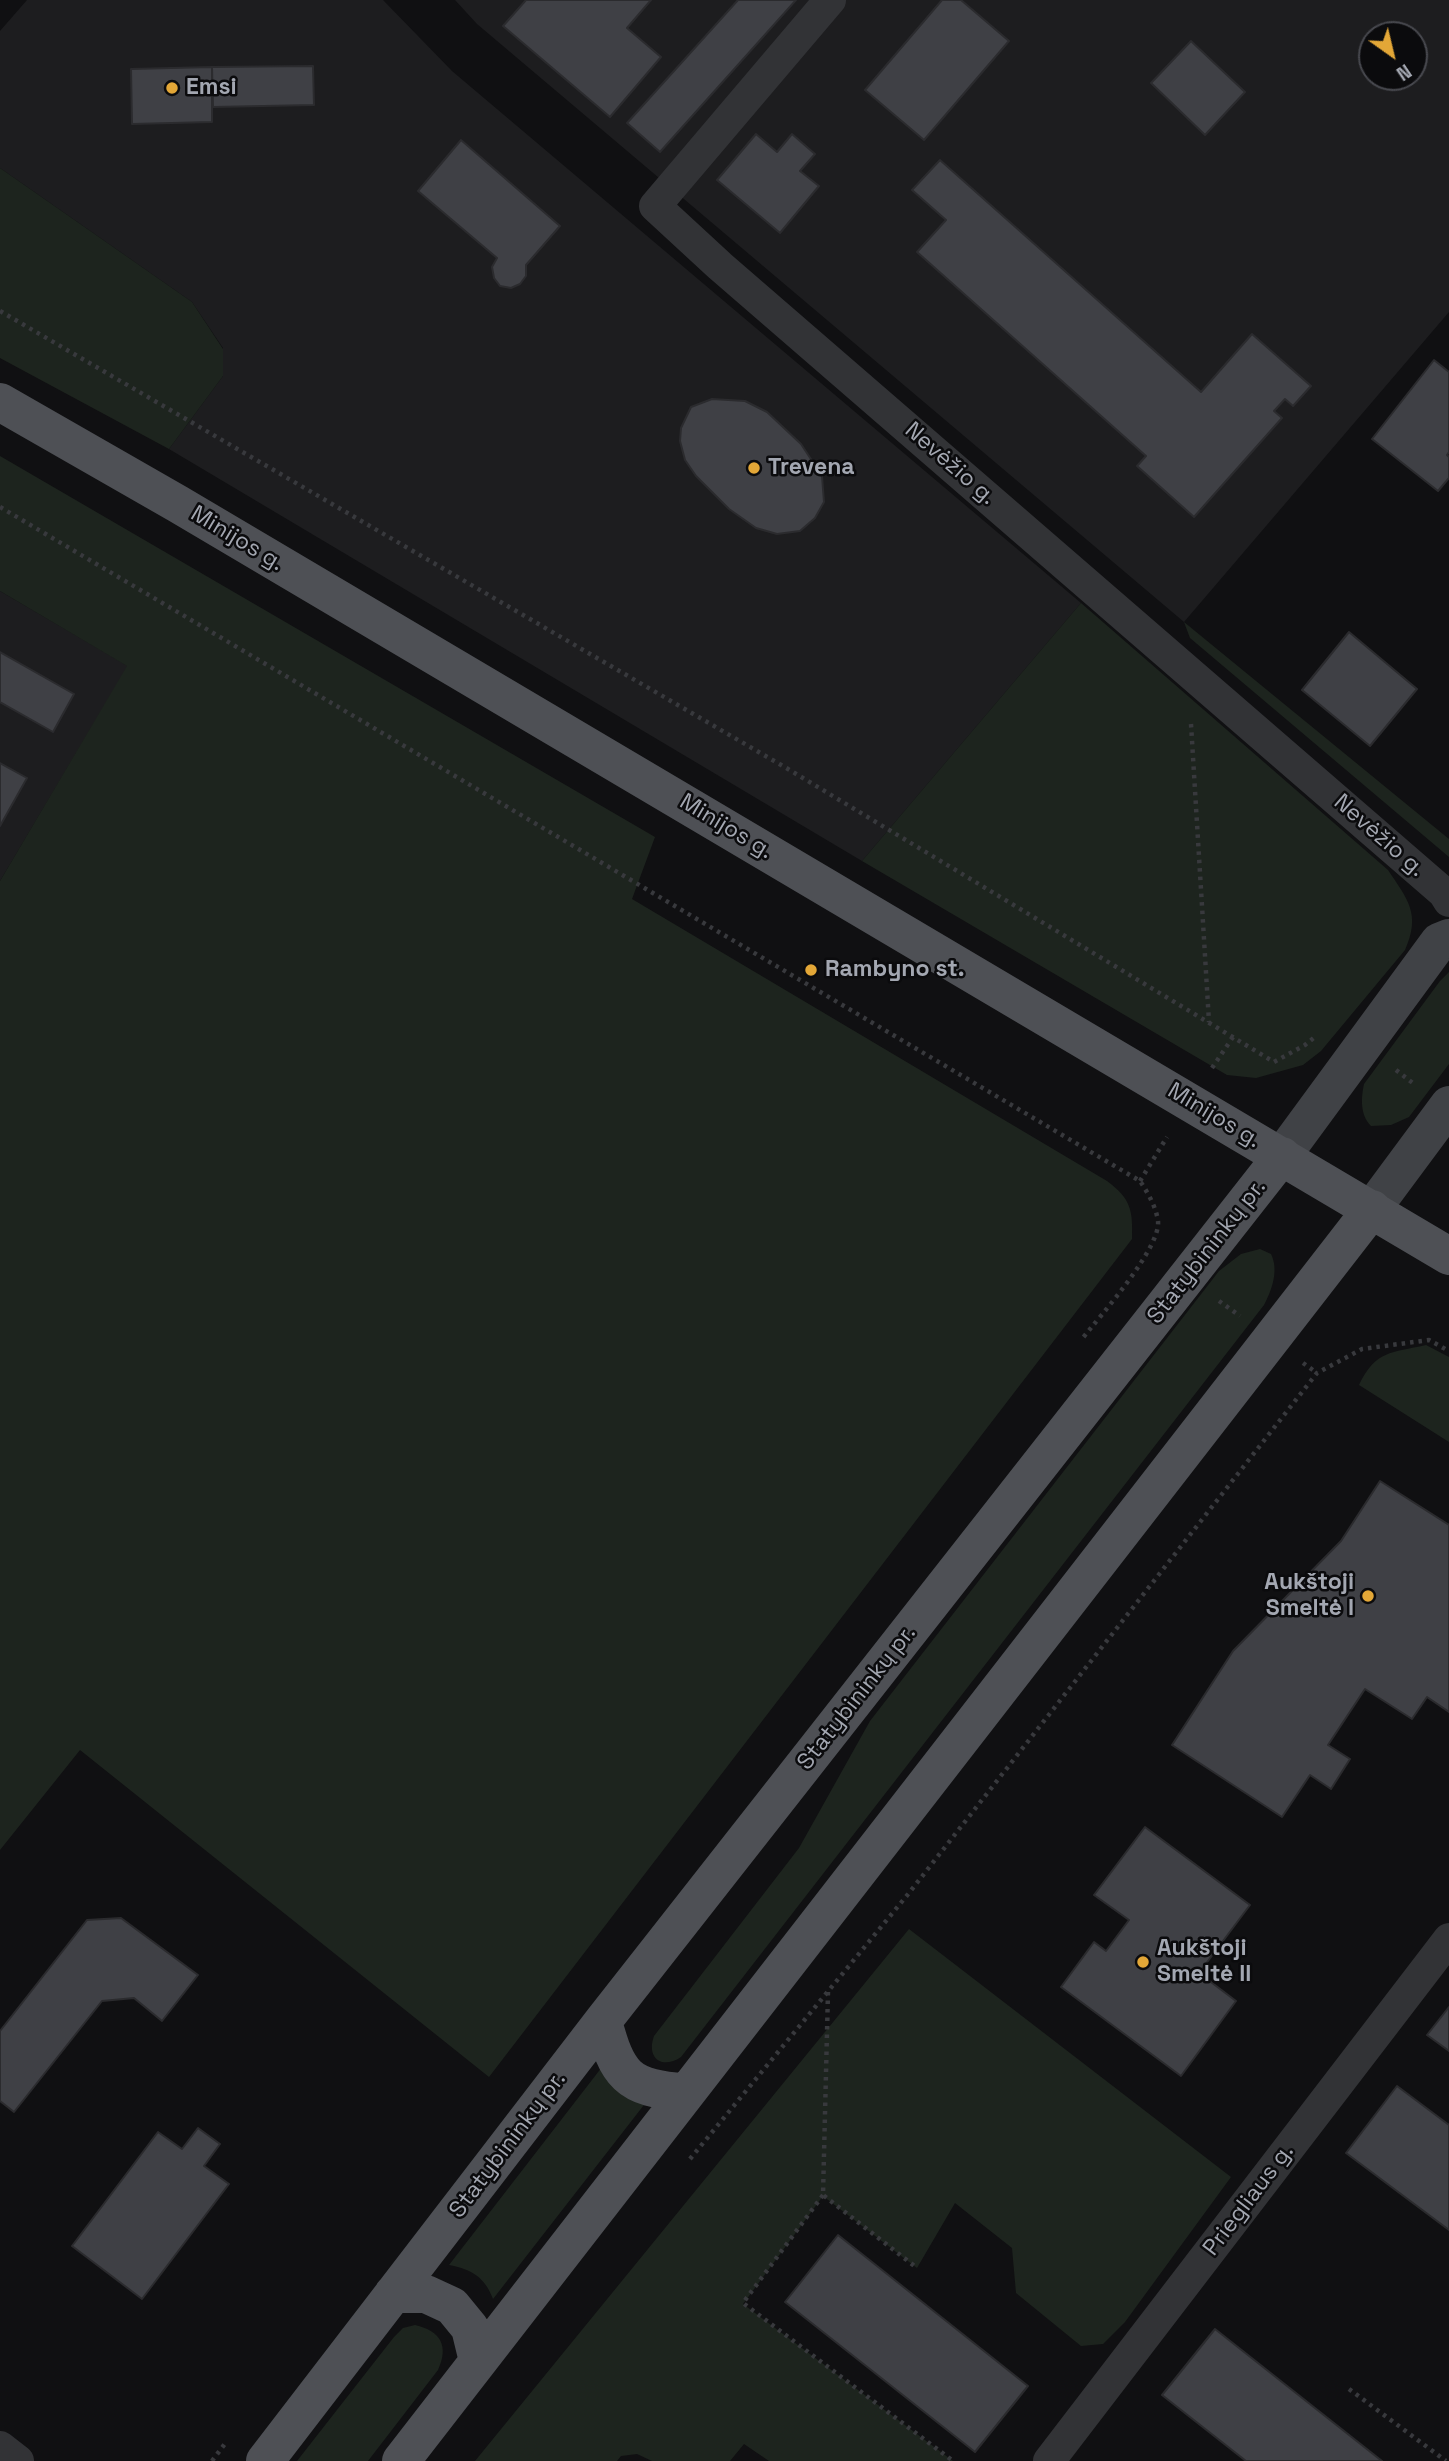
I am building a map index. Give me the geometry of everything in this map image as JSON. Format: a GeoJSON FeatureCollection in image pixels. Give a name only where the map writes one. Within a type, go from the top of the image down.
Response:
{"type":"FeatureCollection","features":[{"type":"Feature","properties":{"kind":"main road","name":"Minijos g."},"geometry":{"type":"LineString","coordinates":[[0,402],[178,504],[1449,1256]]}},
{"type":"Feature","properties":{"kind":"main road","name":"Statybininkų pr."},"geometry":{"type":"LineString","coordinates":[[265,2461],[603,2021],[1188,1278],[1282,1156],[1439,942],[1449,938]]}},
{"type":"Feature","properties":{"kind":"main road"},"geometry":{"type":"LineString","coordinates":[[401,2461],[684,2092],[1372,1209],[1449,1105]]}},
{"type":"Feature","properties":{"kind":"main road"},"geometry":{"type":"LineString","coordinates":[[603,2021],[612,2056],[630,2078],[656,2090],[684,2092]]}},
{"type":"Feature","properties":{"kind":"main road"},"geometry":{"type":"LineString","coordinates":[[393,2294],[426,2294],[452,2306],[470,2328],[478,2361]]}},
{"type":"Feature","properties":{"kind":"street","name":"Nevėžio g."},"geometry":{"type":"LineString","coordinates":[[830,0],[655,206],[720,266],[1188,668],[1434,884],[1449,901]]}},
{"type":"Feature","properties":{"kind":"street","name":"Priegliaus g."},"geometry":{"type":"LineString","coordinates":[[1049,2461],[1449,1939]]}},
{"type":"Feature","properties":{"kind":"street"},"geometry":{"type":"LineString","coordinates":[[0,2447],[18,2461]]}},
{"type":"Feature","properties":{"kind":"path"},"geometry":{"type":"LineString","coordinates":[[0,311],[788,769],[1274,1062]]}},
{"type":"Feature","properties":{"kind":"path"},"geometry":{"type":"LineString","coordinates":[[0,507],[1140,1181]]}},
{"type":"Feature","properties":{"kind":"path"},"geometry":{"type":"LineString","coordinates":[[1188,668],[1209,1023]]}},
{"type":"Feature","properties":{"kind":"path"},"geometry":{"type":"LineString","coordinates":[[1188,1278],[1317,1373]]}},
{"type":"Feature","properties":{"kind":"path"},"geometry":{"type":"LineString","coordinates":[[689,2161],[909,1893],[1317,1373],[1362,1349],[1429,1340],[1449,1351]]}},
{"type":"Feature","properties":{"kind":"path"},"geometry":{"type":"LineString","coordinates":[[828,1992],[823,2195],[743,2304],[953,2461]]}},
{"type":"Feature","properties":{"kind":"path"},"geometry":{"type":"LineString","coordinates":[[823,2195],[917,2268]]}},
{"type":"Feature","properties":{"kind":"path"},"geometry":{"type":"LineString","coordinates":[[1349,2389],[1446,2461]]}},
{"type":"Feature","properties":{"kind":"shaded area"},"geometry":{"type":"Polygon","coordinates":[[[27,0],[383,0],[452,71],[1081,603],[862,861],[169,449],[223,376],[223,348],[192,302],[0,168],[0,31],[27,0]]]}},
{"type":"Feature","properties":{"kind":"shaded area"},"geometry":{"type":"Polygon","coordinates":[[[455,0],[1449,0],[1449,312],[1184,622],[477,24],[455,0]]]}},
{"type":"Feature","properties":{"kind":"shaded area"},"geometry":{"type":"Polygon","coordinates":[[[0,168],[192,302],[223,349],[223,376],[169,449],[0,358],[0,168]]]}},
{"type":"Feature","properties":{"kind":"shaded area"},"geometry":{"type":"Polygon","coordinates":[[[0,456],[655,837],[632,899],[1107,1181],[1129,1206],[1132,1239],[489,2077],[80,1750],[0,1850],[0,881],[127,666],[0,591],[0,456]]]}},
{"type":"Feature","properties":{"kind":"shaded area"},"geometry":{"type":"Polygon","coordinates":[[[0,591],[128,666],[0,881],[0,591]]]}},
{"type":"Feature","properties":{"kind":"shaded area"},"geometry":{"type":"Polygon","coordinates":[[[1081,603],[1388,870],[1406,899],[1412,927],[1405,950],[1321,1051],[1303,1065],[1256,1078],[1227,1075],[862,861],[1081,603]]]}},
{"type":"Feature","properties":{"kind":"shaded area"},"geometry":{"type":"Polygon","coordinates":[[[1184,622],[1449,839],[1449,857],[1190,638],[1184,622]]]}},
{"type":"Feature","properties":{"kind":"shaded area"},"geometry":{"type":"Polygon","coordinates":[[[1449,972],[1449,1064],[1409,1117],[1391,1125],[1371,1126],[1362,1106],[1364,1084],[1449,972]]]}},
{"type":"Feature","properties":{"kind":"shaded area"},"geometry":{"type":"Polygon","coordinates":[[[1260,1249],[1271,1254],[1274,1267],[1272,1286],[1264,1305],[681,2057],[668,2062],[657,2060],[652,2050],[654,2036],[799,1848],[870,1721],[1219,1271],[1241,1254],[1260,1249]]]}},
{"type":"Feature","properties":{"kind":"shaded area"},"geometry":{"type":"Polygon","coordinates":[[[1426,1345],[1449,1357],[1449,1442],[1359,1385],[1378,1359],[1394,1352],[1426,1345]]]}},
{"type":"Feature","properties":{"kind":"shaded area"},"geometry":{"type":"Polygon","coordinates":[[[909,1929],[1231,2177],[1125,2322],[1103,2344],[1081,2346],[1016,2293],[1012,2248],[955,2203],[917,2268],[823,2196],[743,2304],[953,2461],[769,2461],[744,2444],[730,2461],[652,2461],[637,2454],[621,2456],[617,2461],[475,2461],[909,1929]]]}},
{"type":"Feature","properties":{"kind":"shaded area"},"geometry":{"type":"Polygon","coordinates":[[[602,2067],[647,2101],[493,2299],[486,2285],[476,2275],[449,2265],[602,2067]]]}},
{"type":"Feature","properties":{"kind":"shaded area"},"geometry":{"type":"Polygon","coordinates":[[[415,2325],[431,2331],[440,2341],[443,2354],[438,2370],[368,2461],[297,2461],[394,2337],[403,2328],[415,2325]]]}},
{"type":"Feature","properties":{"kind":"building"},"geometry":{"type":"Polygon","coordinates":[[[526,0],[651,0],[627,28],[661,57],[610,117],[503,26],[526,0]]]}},
{"type":"Feature","properties":{"kind":"building"},"geometry":{"type":"Polygon","coordinates":[[[738,0],[796,0],[660,152],[627,123],[738,0]]]}},
{"type":"Feature","properties":{"kind":"building"},"geometry":{"type":"Polygon","coordinates":[[[942,0],[961,0],[1009,41],[924,140],[865,90],[942,0]]]}},
{"type":"Feature","properties":{"kind":"building"},"geometry":{"type":"Polygon","coordinates":[[[1191,41],[1245,92],[1205,135],[1151,83],[1191,41]]]}},
{"type":"Feature","properties":{"kind":"building"},"geometry":{"type":"Polygon","coordinates":[[[313,66],[314,105],[213,107],[212,67],[313,66]]]}},
{"type":"Feature","properties":{"kind":"building","name":"Emsi"},"geometry":{"type":"Polygon","coordinates":[[[212,67],[212,122],[132,124],[131,69],[212,67]]]}},
{"type":"Feature","properties":{"kind":"building"},"geometry":{"type":"Polygon","coordinates":[[[756,134],[777,152],[792,134],[815,154],[800,171],[819,186],[780,233],[717,180],[756,134]]]}},
{"type":"Feature","properties":{"kind":"building"},"geometry":{"type":"Polygon","coordinates":[[[461,140],[560,226],[526,265],[526,276],[520,284],[511,288],[500,286],[494,278],[492,267],[497,258],[418,191],[461,140]]]}},
{"type":"Feature","properties":{"kind":"building"},"geometry":{"type":"Polygon","coordinates":[[[940,160],[1201,392],[1252,334],[1311,386],[1293,406],[1285,399],[1274,411],[1282,418],[1194,517],[1137,466],[1146,456],[917,252],[946,220],[912,190],[940,160]]]}},
{"type":"Feature","properties":{"kind":"building"},"geometry":{"type":"Polygon","coordinates":[[[1434,360],[1449,372],[1449,478],[1438,491],[1372,439],[1434,360]]]}},
{"type":"Feature","properties":{"kind":"building","name":"Trevena"},"geometry":{"type":"Polygon","coordinates":[[[712,399],[745,401],[767,412],[801,444],[822,476],[824,502],[815,518],[800,531],[777,534],[756,528],[729,509],[696,476],[685,460],[680,441],[681,428],[691,407],[712,399]]]}},
{"type":"Feature","properties":{"kind":"building"},"geometry":{"type":"Polygon","coordinates":[[[1349,632],[1417,689],[1370,746],[1302,690],[1349,632]]]}},
{"type":"Feature","properties":{"kind":"building"},"geometry":{"type":"Polygon","coordinates":[[[0,652],[74,694],[53,732],[0,702],[0,652]]]}},
{"type":"Feature","properties":{"kind":"building"},"geometry":{"type":"Polygon","coordinates":[[[0,763],[27,778],[0,826],[0,763]]]}},
{"type":"Feature","properties":{"kind":"building","name":"Aukštoji Smeltė I"},"geometry":{"type":"Polygon","coordinates":[[[1380,1481],[1449,1525],[1449,1712],[1427,1697],[1412,1719],[1365,1689],[1328,1745],[1350,1759],[1331,1789],[1310,1775],[1282,1817],[1172,1745],[1233,1651],[1341,1541],[1380,1481]]]}},
{"type":"Feature","properties":{"kind":"building","name":"Aukštoji Smeltė II"},"geometry":{"type":"Polygon","coordinates":[[[1145,1827],[1250,1905],[1199,1973],[1236,2001],[1181,2076],[1061,1987],[1094,1942],[1106,1951],[1129,1920],[1094,1895],[1145,1827]]]}},
{"type":"Feature","properties":{"kind":"building"},"geometry":{"type":"Polygon","coordinates":[[[121,1918],[198,1975],[162,2021],[134,1998],[102,2001],[14,2112],[0,2101],[0,2031],[87,1920],[121,1918]]]}},
{"type":"Feature","properties":{"kind":"building"},"geometry":{"type":"Polygon","coordinates":[[[1449,2007],[1449,2051],[1427,2035],[1449,2007]]]}},
{"type":"Feature","properties":{"kind":"building"},"geometry":{"type":"Polygon","coordinates":[[[1397,2086],[1449,2125],[1449,2230],[1346,2153],[1397,2086]]]}},
{"type":"Feature","properties":{"kind":"building"},"geometry":{"type":"Polygon","coordinates":[[[198,2128],[220,2144],[204,2166],[229,2184],[142,2299],[72,2246],[158,2132],[182,2149],[198,2128]]]}},
{"type":"Feature","properties":{"kind":"building"},"geometry":{"type":"Polygon","coordinates":[[[838,2235],[1028,2386],[975,2452],[785,2302],[838,2235]]]}},
{"type":"Feature","properties":{"kind":"building"},"geometry":{"type":"Polygon","coordinates":[[[1215,2329],[1382,2461],[1246,2461],[1162,2395],[1215,2329]]]}},
{"type":"Feature","properties":{"kind":"place","name":"Emsi"},"geometry":{"type":"Point","coordinates":[172,88]}},
{"type":"Feature","properties":{"kind":"place","name":"Trevena"},"geometry":{"type":"Point","coordinates":[754,468]}},
{"type":"Feature","properties":{"kind":"place","name":"Rambyno st."},"geometry":{"type":"Point","coordinates":[811,970]}},
{"type":"Feature","properties":{"kind":"place","name":"Aukštoji Smeltė I"},"geometry":{"type":"Point","coordinates":[1368,1596]}},
{"type":"Feature","properties":{"kind":"place","name":"Aukštoji Smeltė II"},"geometry":{"type":"Point","coordinates":[1143,1962]}}]}
